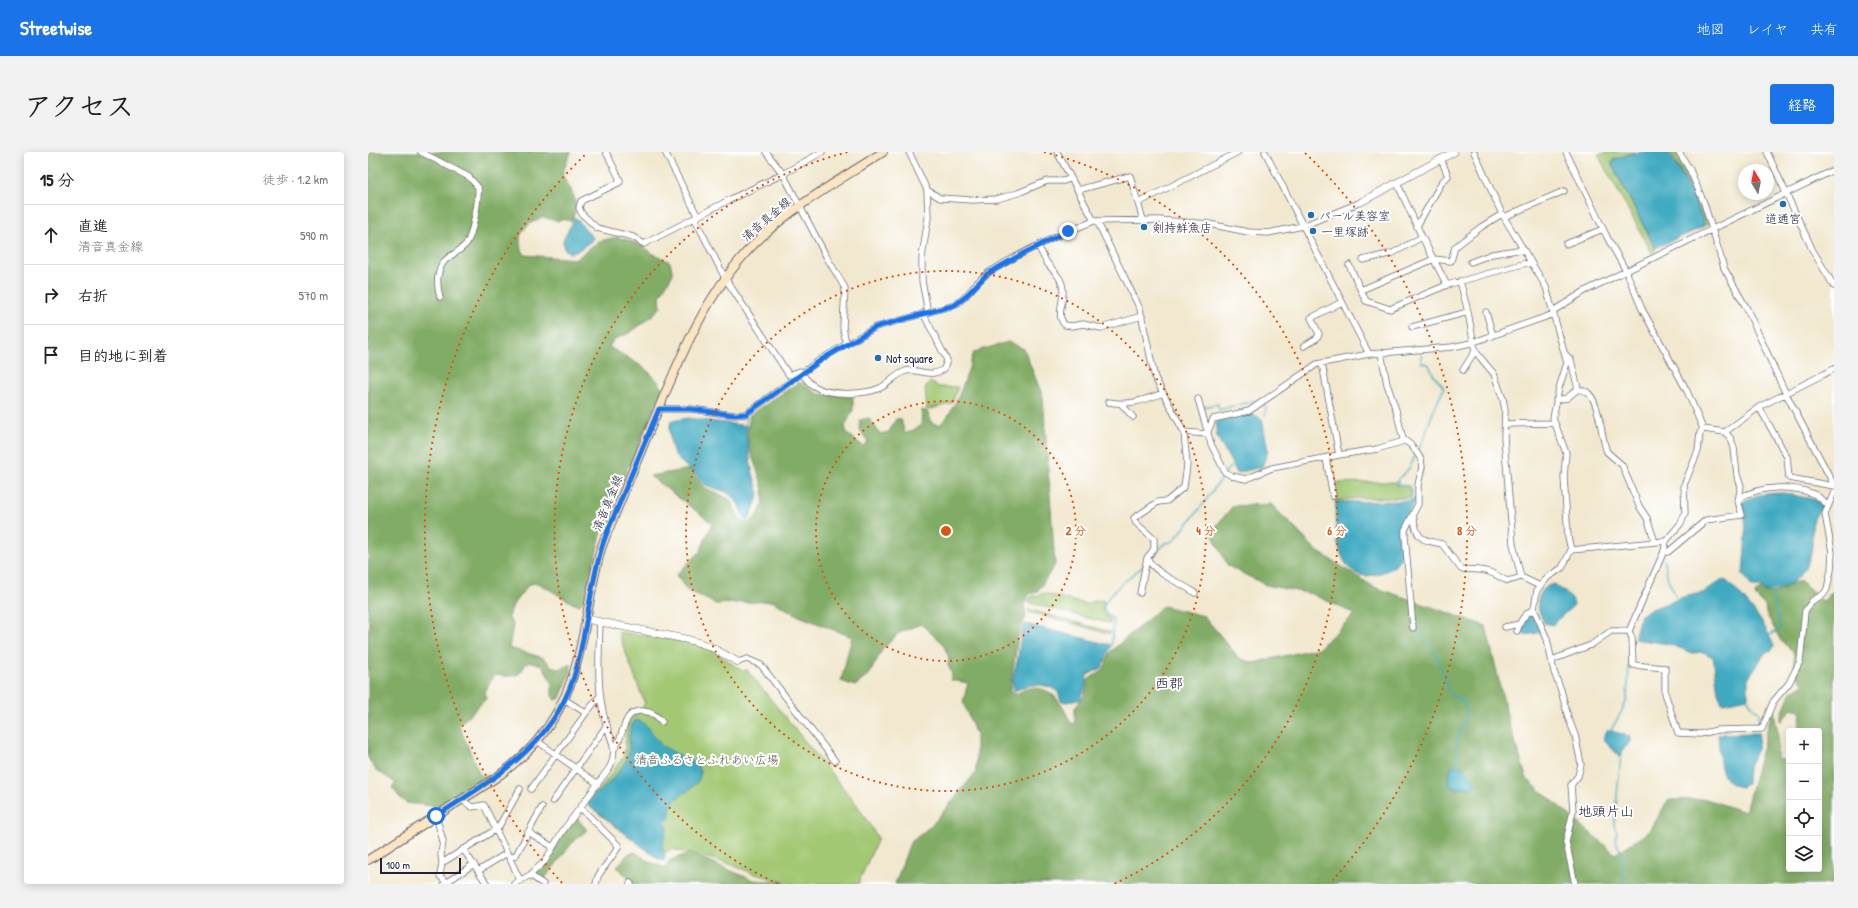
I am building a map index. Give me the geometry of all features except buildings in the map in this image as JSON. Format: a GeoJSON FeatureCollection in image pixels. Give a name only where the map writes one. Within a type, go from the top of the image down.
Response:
{"type":"FeatureCollection","features":[{"type":"Feature","properties":{"kind":"main road","name":"清音真金線"},"geometry":{"type":"LineString","coordinates":[[368,860],[462,800],[507,769],[537,741],[564,699],[577,667],[601,548],[695,326],[725,278],[761,238],[800,206],[883,152]]}},
{"type":"Feature","properties":{"kind":"street"},"geometry":{"type":"LineString","coordinates":[[421,152],[474,179],[478,187],[478,195],[468,240],[457,253],[442,263],[439,270],[438,287],[440,297]]}},
{"type":"Feature","properties":{"kind":"street"},"geometry":{"type":"LineString","coordinates":[[606,152],[620,182],[581,201],[579,204],[582,214],[597,228],[628,235],[644,244],[783,174],[822,152]]}},
{"type":"Feature","properties":{"kind":"street"},"geometry":{"type":"LineString","coordinates":[[665,152],[725,278],[789,375],[800,370],[814,386],[823,390],[850,393],[879,388],[899,374],[907,371],[922,374],[939,372],[944,369],[947,360],[925,312],[922,281],[922,258],[928,218],[927,190],[909,152]]}},
{"type":"Feature","properties":{"kind":"street"},"geometry":{"type":"LineString","coordinates":[[766,152],[783,174],[845,288],[843,327],[846,344]]}},
{"type":"Feature","properties":{"kind":"street"},"geometry":{"type":"LineString","coordinates":[[1057,152],[1096,221],[1136,297],[1142,316],[1155,378],[1184,432],[1187,466],[1184,487],[1167,501],[1158,502],[1134,518],[1136,523],[1154,538],[1154,549],[1147,558],[1140,593]]}},
{"type":"Feature","properties":{"kind":"street"},"geometry":{"type":"LineString","coordinates":[[1138,204],[1238,152]]}},
{"type":"Feature","properties":{"kind":"street"},"geometry":{"type":"LineString","coordinates":[[1265,152],[1369,354]]}},
{"type":"Feature","properties":{"kind":"street"},"geometry":{"type":"LineString","coordinates":[[659,409],[691,409],[741,415],[746,414],[846,344],[876,327],[925,312],[955,305],[961,301],[987,274],[1060,234],[1096,221],[1143,220],[1209,224],[1248,232],[1268,233],[1303,226],[1361,202],[1454,152]]}},
{"type":"Feature","properties":{"kind":"street"},"geometry":{"type":"LineString","coordinates":[[1474,152],[1503,216],[1546,287],[1567,363],[1556,400],[1553,418],[1566,453],[1564,477],[1568,537],[1571,550],[1562,568],[1548,577],[1537,590],[1534,609],[1547,639],[1568,717],[1575,735],[1581,764],[1578,776],[1571,785],[1573,811],[1566,842],[1575,884]]}},
{"type":"Feature","properties":{"kind":"street"},"geometry":{"type":"LineString","coordinates":[[1566,152],[1603,229],[1626,271],[1642,309],[1687,391],[1703,429]]}},
{"type":"Feature","properties":{"kind":"street"},"geometry":{"type":"LineString","coordinates":[[1679,152],[1690,170],[1713,228],[1724,268],[1747,309],[1785,392],[1834,486]]}},
{"type":"Feature","properties":{"kind":"street"},"geometry":{"type":"LineString","coordinates":[[1767,152],[1813,251],[1834,286]]}},
{"type":"Feature","properties":{"kind":"street"},"geometry":{"type":"LineString","coordinates":[[1417,226],[1442,182],[1448,176],[1441,159]]}},
{"type":"Feature","properties":{"kind":"street"},"geometry":{"type":"LineString","coordinates":[[1207,434],[1213,419],[1250,411],[1305,371],[1322,363],[1369,354],[1436,350],[1474,342],[1553,313],[1585,291],[1834,170]]}},
{"type":"Feature","properties":{"kind":"street"},"geometry":{"type":"LineString","coordinates":[[1078,190],[1130,176],[1143,220]]}},
{"type":"Feature","properties":{"kind":"street"},"geometry":{"type":"LineString","coordinates":[[927,190],[940,198],[972,200],[997,199],[1018,193],[1047,181],[1064,181],[1071,178]]}},
{"type":"Feature","properties":{"kind":"street"},"geometry":{"type":"LineString","coordinates":[[1397,183],[1417,226],[1448,285]]}},
{"type":"Feature","properties":{"kind":"street"},"geometry":{"type":"LineString","coordinates":[[1361,290],[1434,259],[1451,261],[1455,247],[1481,227],[1503,216],[1564,191]]}},
{"type":"Feature","properties":{"kind":"street"},"geometry":{"type":"LineString","coordinates":[[1566,244],[1603,229]]}},
{"type":"Feature","properties":{"kind":"street"},"geometry":{"type":"LineString","coordinates":[[1364,260],[1393,253],[1422,236]]}},
{"type":"Feature","properties":{"kind":"street"},"geometry":{"type":"LineString","coordinates":[[1038,246],[1062,282],[1063,292],[1060,318],[1065,325],[1082,324],[1101,328],[1142,316]]}},
{"type":"Feature","properties":{"kind":"street"},"geometry":{"type":"LineString","coordinates":[[1471,262],[1492,254],[1523,250]]}},
{"type":"Feature","properties":{"kind":"street"},"geometry":{"type":"LineString","coordinates":[[1349,265],[1366,301],[1390,309],[1448,285],[1530,262]]}},
{"type":"Feature","properties":{"kind":"street"},"geometry":{"type":"LineString","coordinates":[[1460,281],[1476,351],[1494,374],[1505,410],[1504,438],[1513,544],[1521,577]]}},
{"type":"Feature","properties":{"kind":"street"},"geometry":{"type":"LineString","coordinates":[[1304,346],[1317,338],[1319,334],[1311,318],[1342,302]]}},
{"type":"Feature","properties":{"kind":"street"},"geometry":{"type":"LineString","coordinates":[[1412,327],[1468,312]]}},
{"type":"Feature","properties":{"kind":"street"},"geometry":{"type":"LineString","coordinates":[[1486,312],[1493,336]]}},
{"type":"Feature","properties":{"kind":"street"},"geometry":{"type":"LineString","coordinates":[[1463,370],[1476,351]]}},
{"type":"Feature","properties":{"kind":"street"},"geometry":{"type":"LineString","coordinates":[[1381,353],[1387,384],[1404,442]]}},
{"type":"Feature","properties":{"kind":"street"},"geometry":{"type":"LineString","coordinates":[[1564,354],[1571,360],[1578,389]]}},
{"type":"Feature","properties":{"kind":"street"},"geometry":{"type":"LineString","coordinates":[[1322,363],[1339,455]]}},
{"type":"Feature","properties":{"kind":"street"},"geometry":{"type":"LineString","coordinates":[[1703,429],[1726,432],[1759,407],[1785,392],[1834,369]]}},
{"type":"Feature","properties":{"kind":"street"},"geometry":{"type":"LineString","coordinates":[[1556,400],[1567,398],[1578,389]]}},
{"type":"Feature","properties":{"kind":"street"},"geometry":{"type":"LineString","coordinates":[[1578,389],[1588,392],[1592,398],[1601,423],[1607,452],[1622,464],[1639,506],[1647,518],[1654,542]]}},
{"type":"Feature","properties":{"kind":"street"},"geometry":{"type":"LineString","coordinates":[[1109,402],[1122,404],[1142,401],[1163,393]]}},
{"type":"Feature","properties":{"kind":"street"},"geometry":{"type":"LineString","coordinates":[[1198,399],[1210,444],[1225,472],[1232,476],[1246,479],[1272,468],[1339,455],[1377,450],[1404,442],[1412,446],[1421,459],[1422,467],[1418,484],[1418,504],[1405,530],[1404,536],[1412,628]]}},
{"type":"Feature","properties":{"kind":"street"},"geometry":{"type":"LineString","coordinates":[[1122,404],[1133,417]]}},
{"type":"Feature","properties":{"kind":"street"},"geometry":{"type":"LineString","coordinates":[[1759,407],[1787,457],[1789,478],[1834,486]]}},
{"type":"Feature","properties":{"kind":"street"},"geometry":{"type":"LineString","coordinates":[[1505,424],[1554,423]]}},
{"type":"Feature","properties":{"kind":"street"},"geometry":{"type":"LineString","coordinates":[[1703,429],[1700,433],[1698,451],[1684,485],[1685,509],[1683,520],[1666,541],[1664,552],[1629,631],[1632,638],[1633,665],[1665,668],[1665,693],[1678,733],[1700,734],[1717,730],[1758,730],[1762,729],[1764,726],[1773,702],[1789,683],[1800,661],[1805,611],[1812,601],[1824,594],[1829,579],[1832,540],[1824,518],[1834,492]]}},
{"type":"Feature","properties":{"kind":"street"},"geometry":{"type":"LineString","coordinates":[[1184,432],[1207,434]]}},
{"type":"Feature","properties":{"kind":"street"},"geometry":{"type":"LineString","coordinates":[[1664,552],[1668,552],[1706,520],[1742,515],[1739,498],[1741,486],[1737,475],[1734,448],[1726,432]]}},
{"type":"Feature","properties":{"kind":"street"},"geometry":{"type":"LineString","coordinates":[[1326,458],[1333,496]]}},
{"type":"Feature","properties":{"kind":"street"},"geometry":{"type":"LineString","coordinates":[[1739,498],[1761,489],[1789,489],[1816,496],[1828,505]]}},
{"type":"Feature","properties":{"kind":"street"},"geometry":{"type":"LineString","coordinates":[[1413,515],[1418,535],[1424,540],[1442,544],[1461,569],[1488,572],[1503,581],[1512,581],[1521,577],[1540,586]]}},
{"type":"Feature","properties":{"kind":"street"},"geometry":{"type":"LineString","coordinates":[[1571,550],[1666,541]]}},
{"type":"Feature","properties":{"kind":"street"},"geometry":{"type":"LineString","coordinates":[[1147,558],[1156,570],[1195,593]]}},
{"type":"Feature","properties":{"kind":"street"},"geometry":{"type":"LineString","coordinates":[[1517,631],[1519,624],[1527,613],[1534,609]]}},
{"type":"Feature","properties":{"kind":"street"},"geometry":{"type":"LineString","coordinates":[[586,619],[690,640],[709,646],[738,662],[746,659],[761,665],[835,761]]}},
{"type":"Feature","properties":{"kind":"street"},"geometry":{"type":"LineString","coordinates":[[514,884],[530,875],[545,861],[553,847],[612,763],[614,749],[606,725],[600,696],[598,668],[600,622]]}},
{"type":"Feature","properties":{"kind":"street"},"geometry":{"type":"LineString","coordinates":[[1505,626],[1519,624]]}},
{"type":"Feature","properties":{"kind":"street"},"geometry":{"type":"LineString","coordinates":[[1552,660],[1591,645],[1611,631],[1629,631]]}},
{"type":"Feature","properties":{"kind":"street"},"geometry":{"type":"LineString","coordinates":[[531,789],[600,696]]}},
{"type":"Feature","properties":{"kind":"street"},"geometry":{"type":"LineString","coordinates":[[564,699],[586,714]]}},
{"type":"Feature","properties":{"kind":"street"},"geometry":{"type":"LineString","coordinates":[[614,749],[618,744],[627,720],[632,714],[639,711],[649,712],[656,715],[662,722]]}},
{"type":"Feature","properties":{"kind":"street"},"geometry":{"type":"LineString","coordinates":[[553,801],[606,725]]}},
{"type":"Feature","properties":{"kind":"street"},"geometry":{"type":"LineString","coordinates":[[537,741],[598,784]]}},
{"type":"Feature","properties":{"kind":"street"},"geometry":{"type":"LineString","coordinates":[[442,863],[496,830],[520,789]]}},
{"type":"Feature","properties":{"kind":"street"},"geometry":{"type":"LineString","coordinates":[[462,800],[472,807],[484,805],[520,880]]}},
{"type":"Feature","properties":{"kind":"street"},"geometry":{"type":"LineString","coordinates":[[478,870],[508,856],[516,855],[542,807]]}},
{"type":"Feature","properties":{"kind":"street"},"geometry":{"type":"LineString","coordinates":[[581,808],[618,845],[618,848],[598,876],[596,884]]}},
{"type":"Feature","properties":{"kind":"street"},"geometry":{"type":"LineString","coordinates":[[436,816],[443,841],[440,876],[445,883],[474,864]]}},
{"type":"Feature","properties":{"kind":"street"},"geometry":{"type":"LineString","coordinates":[[528,832],[553,847]]}},
{"type":"Feature","properties":{"kind":"street"},"geometry":{"type":"LineString","coordinates":[[463,849],[487,884]]}},
{"type":"Feature","properties":{"kind":"street"},"geometry":{"type":"LineString","coordinates":[[530,875],[543,884]]}},
{"type":"Feature","properties":{"kind":"green space"},"geometry":{"type":"Polygon","coordinates":[[[368,152],[571,152],[562,174],[572,191],[575,202],[576,208],[571,221],[561,219],[558,221],[542,217],[531,223],[526,227],[520,236],[521,248],[525,255],[576,259],[599,241],[618,237],[642,245],[652,253],[670,262],[673,274],[660,295],[661,307],[640,326],[611,343],[609,347],[646,370],[653,376],[663,389],[620,486],[600,538],[584,601],[580,605],[574,604],[538,583],[529,584],[514,603],[508,617],[513,625],[509,648],[544,658],[551,666],[559,669],[571,664],[571,671],[560,698],[556,700],[552,696],[552,683],[542,665],[530,662],[525,664],[523,669],[517,675],[494,675],[485,691],[486,699],[459,725],[480,775],[490,776],[442,807],[407,803],[401,799],[392,787],[396,783],[376,770],[368,758],[368,630],[370,625],[368,618],[368,152]]]}},
{"type":"Feature","properties":{"kind":"green space"},"geometry":{"type":"Polygon","coordinates":[[[1610,152],[1635,152],[1614,159],[1611,164],[1656,250],[1652,253],[1598,155],[1610,152]]]}},
{"type":"Feature","properties":{"kind":"green space"},"geometry":{"type":"Polygon","coordinates":[[[1670,152],[1675,152],[1697,196],[1708,224],[1702,227],[1704,221],[1686,180],[1670,152]]]}},
{"type":"Feature","properties":{"kind":"green space"},"geometry":{"type":"Polygon","coordinates":[[[1008,342],[1024,349],[1043,397],[1055,565],[1037,592],[1029,594],[1024,605],[1026,616],[1018,637],[1010,689],[1012,694],[1030,688],[1046,690],[1056,698],[1064,709],[1071,723],[1075,724],[1075,708],[1084,696],[1089,679],[1104,669],[1110,652],[1163,606],[1204,616],[1239,658],[1253,663],[1319,648],[1355,614],[1312,594],[1266,585],[1228,566],[1211,532],[1233,506],[1271,504],[1317,551],[1374,587],[1486,626],[1509,724],[1527,779],[1615,854],[1650,831],[1668,800],[1706,799],[1745,812],[1773,708],[1778,732],[1777,759],[1786,760],[1786,872],[1822,872],[1822,728],[1799,728],[1801,711],[1792,708],[1781,722],[1781,717],[1790,693],[1804,684],[1796,674],[1793,651],[1781,641],[1766,613],[1765,606],[1755,596],[1756,592],[1760,589],[1772,593],[1801,581],[1823,601],[1834,590],[1834,884],[895,884],[910,843],[933,824],[976,772],[976,735],[963,702],[968,683],[950,680],[952,674],[948,665],[949,658],[943,644],[921,624],[899,633],[882,650],[869,675],[855,686],[841,681],[852,637],[799,616],[772,601],[716,604],[687,590],[676,575],[700,552],[712,523],[650,476],[690,469],[704,487],[729,499],[741,521],[749,523],[758,514],[762,504],[763,494],[762,484],[750,451],[748,440],[750,415],[799,382],[819,394],[853,397],[853,410],[845,426],[847,434],[863,446],[868,442],[859,428],[860,420],[869,418],[880,434],[889,432],[896,419],[901,419],[905,434],[921,426],[922,410],[928,412],[932,423],[939,425],[945,420],[956,403],[974,352],[1008,342]],[[1452,766],[1448,777],[1455,789],[1473,788],[1452,766]]]}},
{"type":"Feature","properties":{"kind":"green space"},"geometry":{"type":"Polygon","coordinates":[[[930,382],[939,387],[958,387],[952,403],[927,410],[925,389],[930,382]]]}},
{"type":"Feature","properties":{"kind":"green space"},"geometry":{"type":"Polygon","coordinates":[[[1396,482],[1396,485],[1408,487],[1411,498],[1358,498],[1334,501],[1334,483],[1396,482]]]}},
{"type":"Feature","properties":{"kind":"green space"},"geometry":{"type":"Polygon","coordinates":[[[1043,593],[1085,604],[1098,600],[1104,601],[1102,610],[1110,620],[1111,624],[1030,603],[1029,599],[1032,596],[1037,596],[1043,593]]]}},
{"type":"Feature","properties":{"kind":"green space"},"geometry":{"type":"Polygon","coordinates":[[[1028,609],[1111,632],[1111,634],[1029,612],[1028,609]]]}},
{"type":"Feature","properties":{"kind":"green space","name":"清音ふるさとふれあい広場"},"geometry":{"type":"Polygon","coordinates":[[[618,632],[701,643],[744,672],[746,669],[857,805],[878,838],[858,884],[793,884],[755,874],[724,862],[672,849],[656,856],[590,807],[591,801],[624,756],[627,722],[645,704],[618,632]]]}},
{"type":"Feature","properties":{"kind":"green space"},"geometry":{"type":"Polygon","coordinates":[[[577,818],[587,830],[572,843],[543,881],[535,874],[549,861],[556,844],[567,827],[577,818]]]}},
{"type":"Feature","properties":{"kind":"green space"},"geometry":{"type":"Polygon","coordinates":[[[635,852],[649,862],[666,868],[669,861],[689,853],[753,880],[783,882],[785,884],[634,884],[617,867],[627,855],[635,852]]]}},
{"type":"Feature","properties":{"kind":"water"},"geometry":{"type":"Polygon","coordinates":[[[1639,152],[1668,152],[1685,180],[1704,223],[1701,228],[1655,248],[1612,164],[1615,159],[1639,152]]]}},
{"type":"Feature","properties":{"kind":"water"},"geometry":{"type":"Polygon","coordinates":[[[575,217],[594,239],[576,252],[570,253],[564,249],[563,240],[575,217]]]}},
{"type":"Feature","properties":{"kind":"water"},"geometry":{"type":"Polygon","coordinates":[[[1251,413],[1262,419],[1268,451],[1262,467],[1237,473],[1217,437],[1216,423],[1218,421],[1251,413]]]}},
{"type":"Feature","properties":{"kind":"water"},"geometry":{"type":"Polygon","coordinates":[[[688,418],[747,426],[746,434],[752,470],[759,494],[749,520],[747,521],[741,513],[737,501],[731,495],[725,491],[712,488],[704,484],[695,473],[682,463],[675,455],[670,441],[671,421],[688,418]]]}},
{"type":"Feature","properties":{"kind":"water"},"geometry":{"type":"Polygon","coordinates":[[[1784,493],[1816,500],[1823,507],[1814,519],[1812,531],[1812,550],[1807,565],[1803,571],[1786,586],[1771,591],[1763,591],[1761,587],[1752,587],[1743,574],[1746,533],[1745,516],[1741,505],[1743,504],[1741,503],[1761,495],[1784,493]]]}},
{"type":"Feature","properties":{"kind":"water"},"geometry":{"type":"Polygon","coordinates":[[[1416,499],[1403,526],[1401,536],[1401,556],[1396,564],[1389,570],[1377,574],[1364,576],[1353,572],[1340,552],[1337,539],[1335,513],[1336,502],[1411,501],[1416,499]]]}},
{"type":"Feature","properties":{"kind":"water"},"geometry":{"type":"Polygon","coordinates":[[[1721,580],[1727,581],[1754,611],[1764,626],[1774,646],[1772,650],[1766,652],[1748,678],[1748,698],[1722,703],[1718,692],[1713,657],[1703,652],[1692,653],[1669,644],[1634,639],[1639,620],[1641,619],[1640,616],[1647,611],[1686,596],[1703,593],[1721,580]]]}},
{"type":"Feature","properties":{"kind":"water"},"geometry":{"type":"Polygon","coordinates":[[[1554,584],[1571,598],[1574,605],[1552,625],[1544,623],[1538,607],[1538,599],[1544,589],[1554,584]]]}},
{"type":"Feature","properties":{"kind":"water"},"geometry":{"type":"Polygon","coordinates":[[[1528,614],[1531,614],[1542,632],[1525,635],[1522,632],[1522,623],[1528,614]]]}},
{"type":"Feature","properties":{"kind":"water"},"geometry":{"type":"Polygon","coordinates":[[[1025,624],[1111,645],[1102,668],[1087,675],[1086,685],[1080,700],[1066,702],[1061,701],[1058,692],[1052,688],[1042,685],[1031,685],[1013,691],[1013,678],[1025,624]]]}},
{"type":"Feature","properties":{"kind":"water"},"geometry":{"type":"Polygon","coordinates":[[[637,720],[644,723],[662,746],[694,763],[699,769],[700,775],[698,781],[673,803],[669,819],[665,820],[668,827],[662,846],[665,854],[664,861],[657,858],[587,804],[596,792],[599,793],[616,774],[626,760],[629,751],[629,736],[631,727],[637,720]]]}},
{"type":"Feature","properties":{"kind":"water"},"geometry":{"type":"Polygon","coordinates":[[[1607,730],[1630,736],[1630,742],[1622,751],[1622,756],[1619,756],[1619,753],[1616,753],[1604,739],[1607,730]]]}},
{"type":"Feature","properties":{"kind":"water"},"geometry":{"type":"Polygon","coordinates":[[[1759,733],[1758,747],[1748,768],[1747,784],[1741,787],[1733,785],[1723,774],[1718,734],[1759,733]]]}},
{"type":"Feature","properties":{"kind":"water"},"geometry":{"type":"Polygon","coordinates":[[[1452,766],[1462,766],[1476,784],[1473,788],[1452,788],[1448,777],[1452,766]]]}},
{"type":"Feature","properties":{"kind":"waterway"},"geometry":{"type":"LineString","coordinates":[[1417,451],[1423,441],[1432,414],[1444,388],[1433,374],[1429,365],[1421,362],[1421,355]]}},
{"type":"Feature","properties":{"kind":"waterway"},"geometry":{"type":"LineString","coordinates":[[1203,407],[1218,404],[1219,410],[1257,400]]}},
{"type":"Feature","properties":{"kind":"waterway"},"geometry":{"type":"LineString","coordinates":[[1263,404],[1266,407],[1265,415]]}},
{"type":"Feature","properties":{"kind":"waterway"},"geometry":{"type":"LineString","coordinates":[[745,428],[747,416]]}},
{"type":"Feature","properties":{"kind":"waterway"},"geometry":{"type":"LineString","coordinates":[[1411,501],[1412,490],[1410,486],[1398,485],[1398,479],[1409,468],[1415,455]]}},
{"type":"Feature","properties":{"kind":"waterway"},"geometry":{"type":"LineString","coordinates":[[1153,556],[1165,543],[1172,542],[1176,538],[1233,464]]}},
{"type":"Feature","properties":{"kind":"waterway"},"geometry":{"type":"LineString","coordinates":[[1664,559],[1668,579],[1678,601]]}},
{"type":"Feature","properties":{"kind":"waterway"},"geometry":{"type":"LineString","coordinates":[[1110,645],[1112,643],[1114,621],[1105,611],[1105,604],[1113,592],[1143,566]]}},
{"type":"Feature","properties":{"kind":"waterway"},"geometry":{"type":"LineString","coordinates":[[1769,635],[1779,630],[1780,626],[1771,590]]}},
{"type":"Feature","properties":{"kind":"waterway"},"geometry":{"type":"LineString","coordinates":[[1415,628],[1435,651],[1450,694],[1467,704]]}},
{"type":"Feature","properties":{"kind":"waterway"},"geometry":{"type":"LineString","coordinates":[[1610,733],[1624,707],[1627,698],[1630,651]]}},
{"type":"Feature","properties":{"kind":"waterway"},"geometry":{"type":"LineString","coordinates":[[1747,698],[1759,713],[1758,727]]}},
{"type":"Feature","properties":{"kind":"waterway"},"geometry":{"type":"LineString","coordinates":[[1457,768],[1457,739],[1465,720],[1466,707]]}},
{"type":"Feature","properties":{"kind":"waterway"},"geometry":{"type":"LineString","coordinates":[[1621,755],[1614,826],[1617,832],[1615,839],[1622,855],[1624,884]]}},
{"type":"Feature","properties":{"kind":"place","name":"道通宮"},"geometry":{"type":"Point","coordinates":[1783,204]}},
{"type":"Feature","properties":{"kind":"place","name":"パール美容室"},"geometry":{"type":"Point","coordinates":[1311,215]}},
{"type":"Feature","properties":{"kind":"place","name":"剣持鮮魚店"},"geometry":{"type":"Point","coordinates":[1144,227]}},
{"type":"Feature","properties":{"kind":"place","name":"一里塚跡"},"geometry":{"type":"Point","coordinates":[1313,231]}},
{"type":"Feature","properties":{"kind":"place","name":"Not square"},"geometry":{"type":"Point","coordinates":[878,358]}},
{"type":"Feature","properties":{"kind":"district","name":"西郡"},"geometry":{"type":"Point","coordinates":[1169,682]}},
{"type":"Feature","properties":{"kind":"district","name":"地頭片山"},"geometry":{"type":"Point","coordinates":[1606,810]}},
{"type":"Feature","properties":{"kind":"route"},"geometry":{"type":"LineString","coordinates":[[436,816],[473,793],[520,759],[537,741],[551,722],[568,692],[577,667],[594,576],[601,548],[636,461],[659,409],[691,409],[734,415],[746,414],[807,369],[849,342],[876,327],[955,305],[961,301],[987,274],[1050,239],[1068,231]]}}]}
